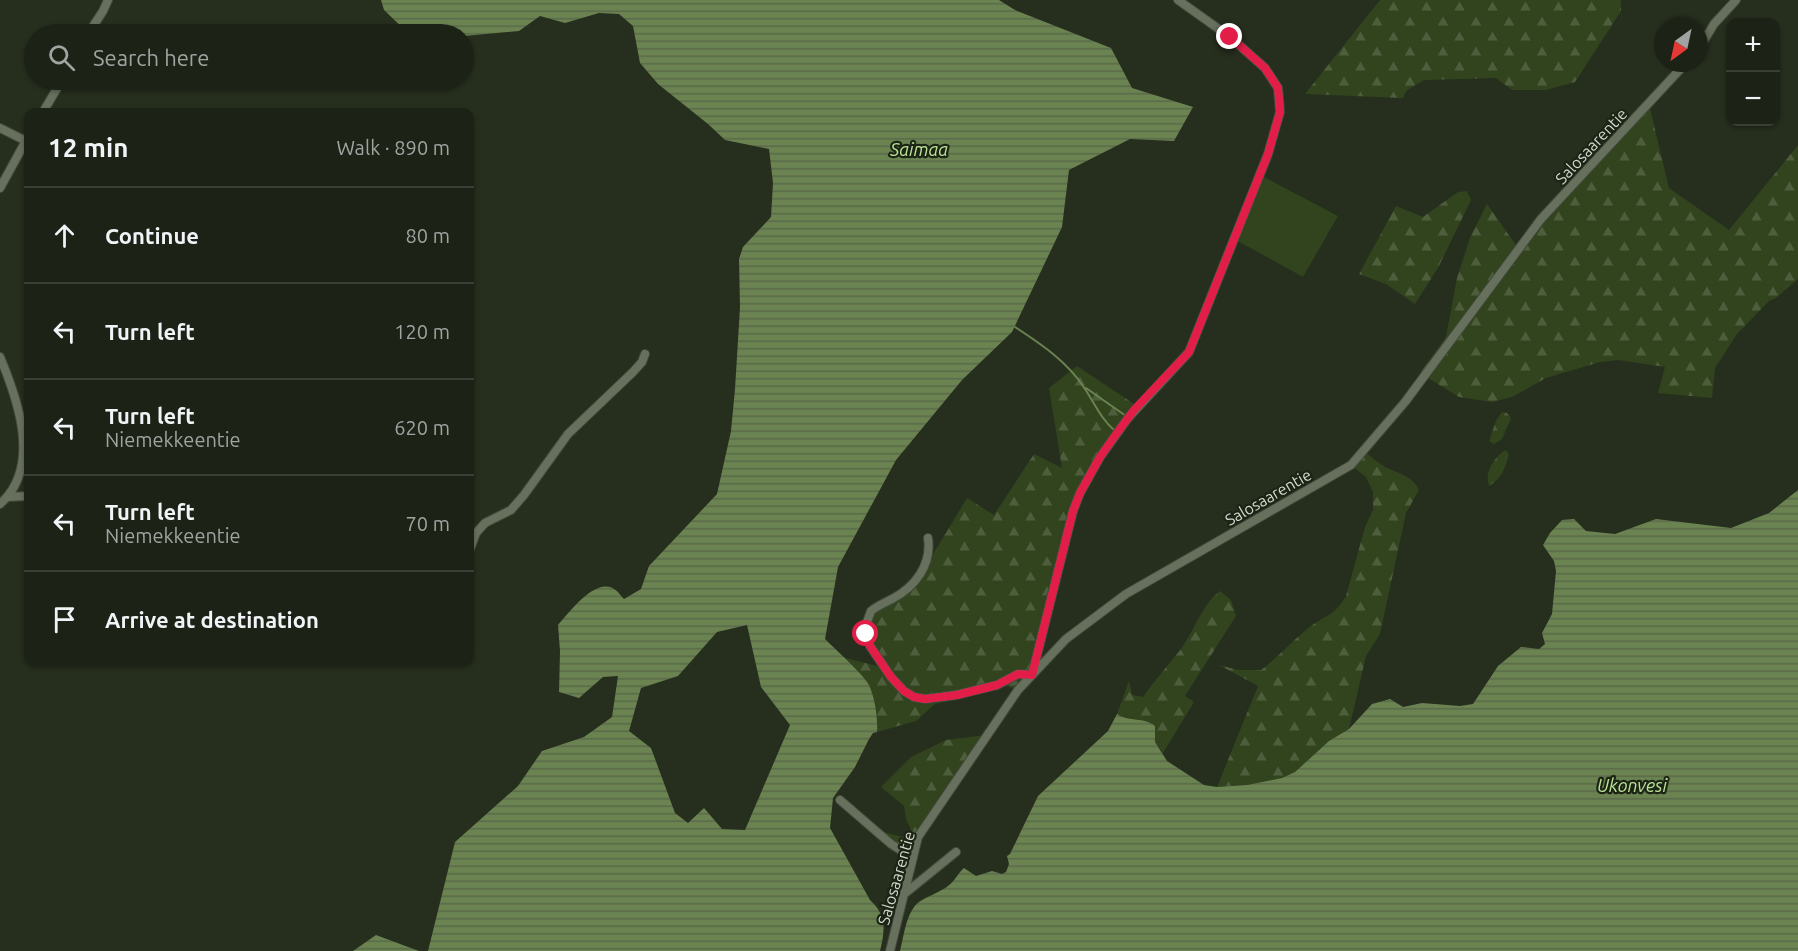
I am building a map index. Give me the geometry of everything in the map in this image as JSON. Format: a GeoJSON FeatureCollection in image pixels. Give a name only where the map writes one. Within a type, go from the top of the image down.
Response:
{"type":"FeatureCollection","features":[{"type":"Feature","properties":{"kind":"street"},"geometry":{"type":"LineString","coordinates":[[95,24],[108,0]]}},
{"type":"Feature","properties":{"kind":"street"},"geometry":{"type":"LineString","coordinates":[[928,538],[929,557],[923,571],[903,593],[871,611],[867,622],[866,634],[870,646],[891,677],[904,691],[914,697],[925,699],[957,695],[997,685],[1018,674],[1032,675],[1073,511],[1080,493],[1100,457],[1134,410],[1189,352],[1268,154],[1280,112],[1278,88],[1265,68],[1230,37],[1178,0]]}},
{"type":"Feature","properties":{"kind":"street"},"geometry":{"type":"LineString","coordinates":[[1708,34],[1736,0]]}},
{"type":"Feature","properties":{"kind":"street","name":"Salosaarentie"},"geometry":{"type":"LineString","coordinates":[[890,951],[918,837],[1018,690],[1066,639],[1126,594],[1351,465],[1405,402],[1541,219],[1678,72]]}},
{"type":"Feature","properties":{"kind":"street"},"geometry":{"type":"LineString","coordinates":[[45,108],[56,90]]}},
{"type":"Feature","properties":{"kind":"street"},"geometry":{"type":"LineString","coordinates":[[0,128],[24,138]]}},
{"type":"Feature","properties":{"kind":"street"},"geometry":{"type":"LineString","coordinates":[[0,188],[24,144]]}},
{"type":"Feature","properties":{"kind":"street"},"geometry":{"type":"LineString","coordinates":[[474,538],[485,524],[510,510],[534,483],[568,434],[633,372],[642,362],[645,354]]}},
{"type":"Feature","properties":{"kind":"street"},"geometry":{"type":"LineString","coordinates":[[0,357],[11,384],[24,435],[21,466],[8,497],[0,504]]}},
{"type":"Feature","properties":{"kind":"street"},"geometry":{"type":"LineString","coordinates":[[8,497],[24,496]]}},
{"type":"Feature","properties":{"kind":"street"},"geometry":{"type":"LineString","coordinates":[[840,800],[891,844],[913,858]]}},
{"type":"Feature","properties":{"kind":"street"},"geometry":{"type":"LineString","coordinates":[[903,895],[956,852]]}},
{"type":"Feature","properties":{"kind":"green space"},"geometry":{"type":"Polygon","coordinates":[[[1380,0],[1621,0],[1621,11],[1575,82],[1546,90],[1512,90],[1496,78],[1424,80],[1406,91],[1403,98],[1305,94],[1380,0]]]}},
{"type":"Feature","properties":{"kind":"green space"},"geometry":{"type":"Polygon","coordinates":[[[1649,104],[1669,188],[1729,230],[1798,145],[1798,279],[1776,298],[1769,301],[1737,334],[1715,368],[1712,398],[1658,393],[1665,367],[1619,360],[1600,362],[1546,378],[1512,397],[1492,402],[1459,397],[1420,373],[1446,337],[1457,278],[1470,238],[1487,204],[1518,248],[1649,104]]]}},
{"type":"Feature","properties":{"kind":"green space"},"geometry":{"type":"Polygon","coordinates":[[[1260,175],[1338,216],[1303,277],[1234,239],[1260,175]]]}},
{"type":"Feature","properties":{"kind":"green space"},"geometry":{"type":"Polygon","coordinates":[[[1467,191],[1471,200],[1439,266],[1415,304],[1386,284],[1359,274],[1396,206],[1423,217],[1458,192],[1467,191]]]}},
{"type":"Feature","properties":{"kind":"green space"},"geometry":{"type":"Polygon","coordinates":[[[1077,366],[1137,406],[1080,493],[1032,675],[1018,690],[1004,685],[975,695],[935,704],[916,721],[877,732],[876,711],[868,684],[842,657],[885,668],[866,634],[871,611],[890,600],[923,571],[967,498],[994,515],[1034,454],[1062,468],[1049,388],[1077,366]]]}},
{"type":"Feature","properties":{"kind":"green space"},"geometry":{"type":"Polygon","coordinates":[[[1502,412],[1507,413],[1511,418],[1502,439],[1494,444],[1489,441],[1502,412]]]}},
{"type":"Feature","properties":{"kind":"green space"},"geometry":{"type":"Polygon","coordinates":[[[1505,450],[1509,454],[1504,469],[1497,480],[1489,486],[1488,476],[1491,466],[1505,450]]]}},
{"type":"Feature","properties":{"kind":"green space"},"geometry":{"type":"Polygon","coordinates":[[[1363,451],[1384,466],[1410,478],[1419,490],[1406,513],[1380,634],[1366,656],[1349,729],[1329,741],[1295,772],[1282,778],[1247,785],[1217,787],[1258,686],[1219,665],[1238,670],[1261,670],[1307,629],[1333,612],[1342,603],[1346,596],[1365,527],[1373,510],[1373,492],[1366,477],[1351,465],[1363,451]]]}},
{"type":"Feature","properties":{"kind":"green space"},"geometry":{"type":"Polygon","coordinates":[[[1220,591],[1231,600],[1236,616],[1185,696],[1194,702],[1163,753],[1155,742],[1155,726],[1146,721],[1117,714],[1129,681],[1132,695],[1143,697],[1181,649],[1204,610],[1220,591]]]}},
{"type":"Feature","properties":{"kind":"green space"},"geometry":{"type":"Polygon","coordinates":[[[986,735],[907,854],[871,829],[903,837],[911,830],[904,806],[881,787],[911,757],[946,740],[986,735]]]}},
{"type":"Feature","properties":{"kind":"water","name":"Saimaa"},"geometry":{"type":"Polygon","coordinates":[[[381,0],[999,0],[1015,10],[1111,48],[1132,88],[1193,107],[1174,141],[1130,139],[1069,170],[1062,227],[1012,332],[962,380],[896,460],[838,567],[825,639],[869,685],[874,702],[877,732],[873,733],[869,739],[855,767],[833,798],[830,828],[882,917],[884,930],[880,951],[428,951],[455,842],[518,786],[542,751],[584,737],[612,717],[618,676],[603,677],[579,698],[559,692],[558,625],[583,598],[599,588],[614,589],[624,599],[641,589],[649,566],[717,494],[731,431],[735,389],[740,307],[739,259],[743,247],[771,217],[773,183],[769,149],[725,140],[658,84],[640,63],[633,26],[619,14],[599,13],[565,23],[540,16],[519,31],[474,35],[474,24],[399,24],[384,10],[381,0]],[[747,625],[717,632],[678,676],[641,688],[629,731],[651,748],[675,813],[688,823],[704,808],[722,829],[745,830],[790,725],[761,687],[747,625]]]}},
{"type":"Feature","properties":{"kind":"water","name":"Ukonvesi"},"geometry":{"type":"Polygon","coordinates":[[[1798,490],[1798,951],[900,951],[906,925],[915,906],[948,886],[964,868],[976,876],[992,871],[1002,874],[1006,872],[1009,864],[1007,856],[1038,796],[1108,731],[1117,714],[1146,721],[1155,726],[1155,742],[1167,761],[1204,785],[1217,787],[1247,785],[1282,778],[1295,772],[1329,741],[1349,729],[1372,704],[1390,699],[1403,707],[1422,703],[1460,706],[1473,704],[1498,666],[1521,647],[1539,649],[1545,644],[1542,633],[1552,614],[1556,571],[1554,561],[1543,545],[1562,520],[1574,519],[1586,531],[1615,534],[1656,519],[1731,528],[1769,513],[1798,490]]]}},
{"type":"Feature","properties":{"kind":"water"},"geometry":{"type":"Polygon","coordinates":[[[376,935],[419,951],[353,951],[376,935]]]}},
{"type":"Feature","properties":{"kind":"waterway"},"geometry":{"type":"LineString","coordinates":[[1015,327],[1071,370],[1115,431]]}},
{"type":"Feature","properties":{"kind":"waterway"},"geometry":{"type":"LineString","coordinates":[[1086,388],[1126,416]]}},
{"type":"Feature","properties":{"kind":"route"},"geometry":{"type":"LineString","coordinates":[[866,634],[870,646],[891,677],[904,691],[914,697],[925,699],[957,695],[997,685],[1018,674],[1032,675],[1073,511],[1080,493],[1100,457],[1134,410],[1189,352],[1268,154],[1280,112],[1278,88],[1265,68],[1230,37]]}}]}
